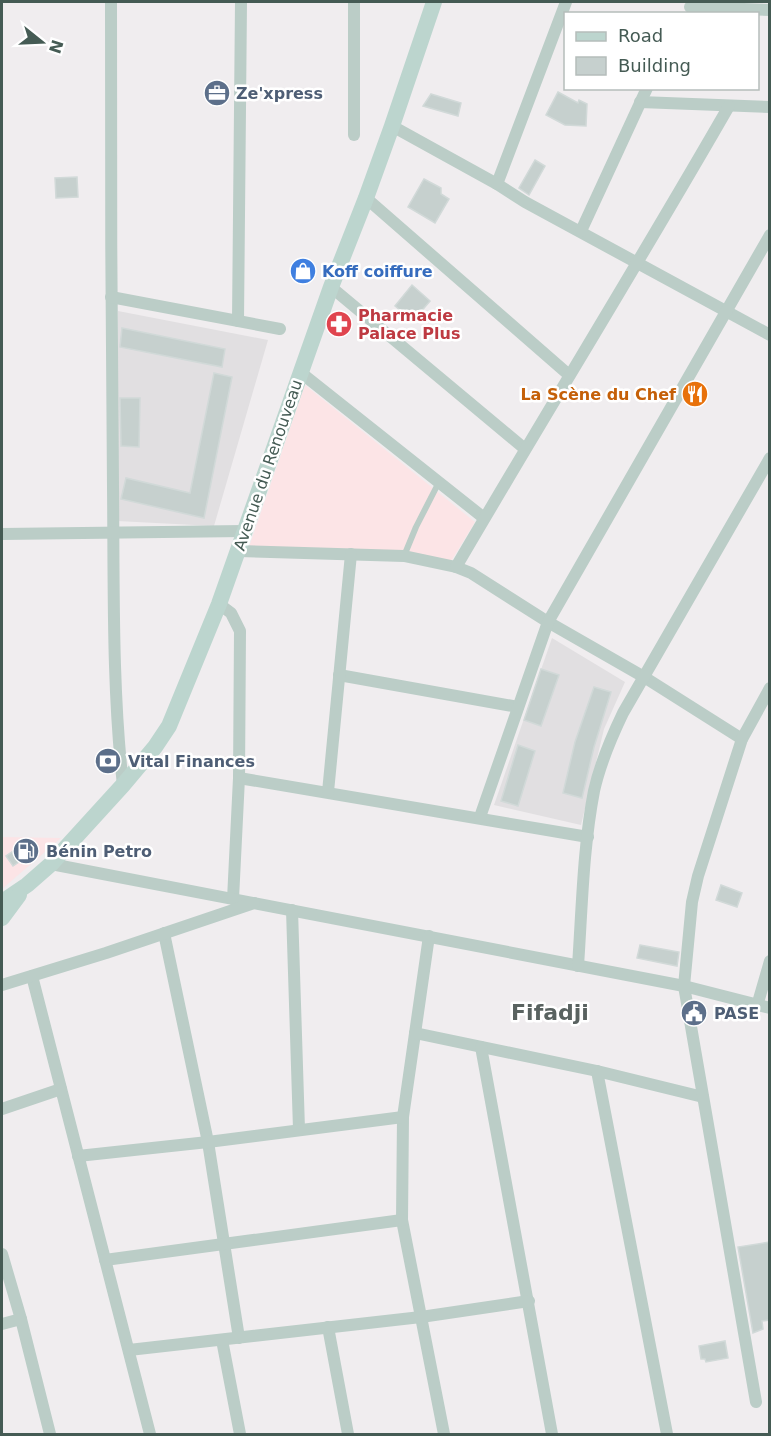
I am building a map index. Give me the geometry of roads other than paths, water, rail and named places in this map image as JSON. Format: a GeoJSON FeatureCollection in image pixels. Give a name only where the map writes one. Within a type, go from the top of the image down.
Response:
{"type":"FeatureCollection","features":[{"type":"Feature","properties":{"kind":"main road","name":"Avenue du Renouveau"},"geometry":{"type":"LineString","coordinates":[[2,902],[27,885],[51,864],[123,785],[155,747],[169,726],[219,604],[300,372],[392,126],[434,2]]}},
{"type":"Feature","properties":{"kind":"main road","name":"Avenue du Renouveau"},"geometry":{"type":"LineString","coordinates":[[2,918],[27,885]]}},
{"type":"Feature","properties":{"kind":"street"},"geometry":{"type":"LineString","coordinates":[[111,2],[114,533],[118,738],[123,785]]}},
{"type":"Feature","properties":{"kind":"street"},"geometry":{"type":"LineString","coordinates":[[238,321],[241,2]]}},
{"type":"Feature","properties":{"kind":"street"},"geometry":{"type":"LineString","coordinates":[[354,2],[354,135]]}},
{"type":"Feature","properties":{"kind":"street"},"geometry":{"type":"LineString","coordinates":[[497,184],[566,2]]}},
{"type":"Feature","properties":{"kind":"street"},"geometry":{"type":"LineString","coordinates":[[690,7],[770,10]]}},
{"type":"Feature","properties":{"kind":"street"},"geometry":{"type":"LineString","coordinates":[[581,231],[646,90]]}},
{"type":"Feature","properties":{"kind":"street"},"geometry":{"type":"LineString","coordinates":[[640,102],[770,107]]}},
{"type":"Feature","properties":{"kind":"street"},"geometry":{"type":"LineString","coordinates":[[456,567],[729,106]]}},
{"type":"Feature","properties":{"kind":"street"},"geometry":{"type":"LineString","coordinates":[[392,126],[770,335]]}},
{"type":"Feature","properties":{"kind":"street"},"geometry":{"type":"LineString","coordinates":[[366,198],[569,375]]}},
{"type":"Feature","properties":{"kind":"street"},"geometry":{"type":"LineString","coordinates":[[480,817],[548,622],[770,235]]}},
{"type":"Feature","properties":{"kind":"street"},"geometry":{"type":"LineString","coordinates":[[331,287],[525,449]]}},
{"type":"Feature","properties":{"kind":"street"},"geometry":{"type":"LineString","coordinates":[[111,297],[280,329]]}},
{"type":"Feature","properties":{"kind":"street"},"geometry":{"type":"LineString","coordinates":[[300,372],[484,518]]}},
{"type":"Feature","properties":{"kind":"street"},"geometry":{"type":"LineString","coordinates":[[578,966],[594,791],[607,750],[623,713],[770,458]]}},
{"type":"Feature","properties":{"kind":"street"},"geometry":{"type":"LineString","coordinates":[[2,534],[244,531]]}},
{"type":"Feature","properties":{"kind":"street"},"geometry":{"type":"LineString","coordinates":[[238,551],[404,556],[456,567],[471,573],[548,622],[645,677],[742,738]]}},
{"type":"Feature","properties":{"kind":"street"},"geometry":{"type":"LineString","coordinates":[[328,792],[351,554]]}},
{"type":"Feature","properties":{"kind":"street"},"geometry":{"type":"LineString","coordinates":[[219,604],[231,613],[240,631],[239,778],[233,899]]}},
{"type":"Feature","properties":{"kind":"street"},"geometry":{"type":"LineString","coordinates":[[339,675],[518,707]]}},
{"type":"Feature","properties":{"kind":"street"},"geometry":{"type":"LineString","coordinates":[[756,1402],[684,986],[692,902],[698,876],[742,738],[765,706],[770,688]]}},
{"type":"Feature","properties":{"kind":"street"},"geometry":{"type":"LineString","coordinates":[[239,778],[588,837]]}},
{"type":"Feature","properties":{"kind":"street"},"geometry":{"type":"LineString","coordinates":[[51,864],[684,986],[763,1007],[770,961]]}},
{"type":"Feature","properties":{"kind":"street"},"geometry":{"type":"LineString","coordinates":[[2,985],[106,954],[255,903]]}},
{"type":"Feature","properties":{"kind":"street"},"geometry":{"type":"LineString","coordinates":[[292,910],[299,1130]]}},
{"type":"Feature","properties":{"kind":"street"},"geometry":{"type":"LineString","coordinates":[[164,933],[208,1142],[239,1338]]}},
{"type":"Feature","properties":{"kind":"street"},"geometry":{"type":"LineString","coordinates":[[429,936],[403,1117],[402,1220],[444,1434]]}},
{"type":"Feature","properties":{"kind":"street"},"geometry":{"type":"LineString","coordinates":[[32,976],[150,1434]]}},
{"type":"Feature","properties":{"kind":"street"},"geometry":{"type":"LineString","coordinates":[[415,1033],[704,1096]]}},
{"type":"Feature","properties":{"kind":"street"},"geometry":{"type":"LineString","coordinates":[[482,1047],[552,1434]]}},
{"type":"Feature","properties":{"kind":"street"},"geometry":{"type":"LineString","coordinates":[[597,1071],[667,1434]]}},
{"type":"Feature","properties":{"kind":"street"},"geometry":{"type":"LineString","coordinates":[[2,1109],[61,1089]]}},
{"type":"Feature","properties":{"kind":"street"},"geometry":{"type":"LineString","coordinates":[[78,1156],[403,1117]]}},
{"type":"Feature","properties":{"kind":"street"},"geometry":{"type":"LineString","coordinates":[[105,1260],[402,1220]]}},
{"type":"Feature","properties":{"kind":"street"},"geometry":{"type":"LineString","coordinates":[[2,1254],[50,1434]]}},
{"type":"Feature","properties":{"kind":"street"},"geometry":{"type":"LineString","coordinates":[[129,1350],[421,1317],[529,1301]]}},
{"type":"Feature","properties":{"kind":"street"},"geometry":{"type":"LineString","coordinates":[[2,1324],[21,1319]]}},
{"type":"Feature","properties":{"kind":"street"},"geometry":{"type":"LineString","coordinates":[[328,1327],[348,1434]]}},
{"type":"Feature","properties":{"kind":"street"},"geometry":{"type":"LineString","coordinates":[[222,1340],[240,1434]]}},
{"type":"Feature","properties":{"kind":"lane"},"geometry":{"type":"LineString","coordinates":[[404,556],[439,482]]}},
{"type":"Feature","properties":{"kind":"place","name":"Ze'xpress"},"geometry":{"type":"Point","coordinates":[217,93]}},
{"type":"Feature","properties":{"kind":"place","name":"Koff coiffure"},"geometry":{"type":"Point","coordinates":[303,271]}},
{"type":"Feature","properties":{"kind":"place","name":"Pharmacie Palace Plus"},"geometry":{"type":"Point","coordinates":[339,324]}},
{"type":"Feature","properties":{"kind":"place","name":"La Scène du Chef"},"geometry":{"type":"Point","coordinates":[695,394]}},
{"type":"Feature","properties":{"kind":"place","name":"Vital Finances"},"geometry":{"type":"Point","coordinates":[108,761]}},
{"type":"Feature","properties":{"kind":"place","name":"Bénin Petro"},"geometry":{"type":"Point","coordinates":[26,851]}},
{"type":"Feature","properties":{"kind":"place","name":"PASE"},"geometry":{"type":"Point","coordinates":[694,1013]}},
{"type":"Feature","properties":{"kind":"district","name":"Fifadji"},"geometry":{"type":"Point","coordinates":[550,1012]}}]}
